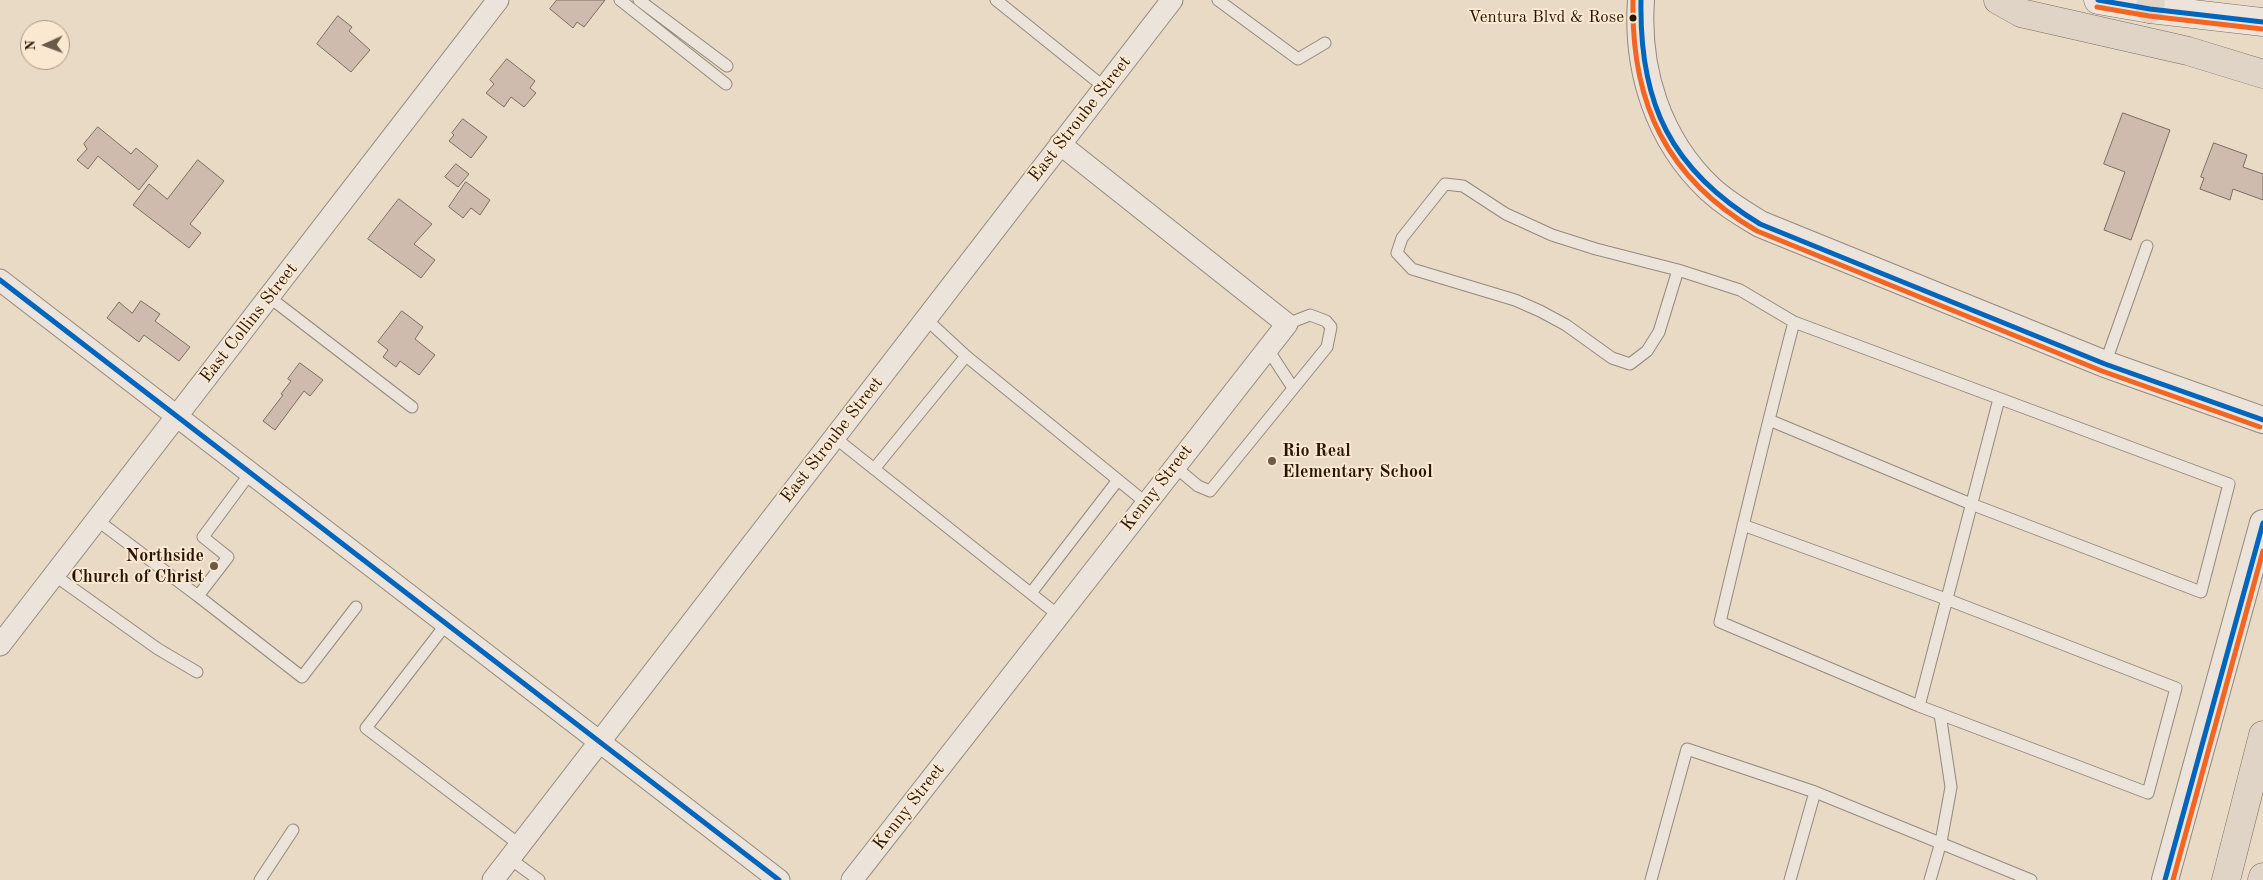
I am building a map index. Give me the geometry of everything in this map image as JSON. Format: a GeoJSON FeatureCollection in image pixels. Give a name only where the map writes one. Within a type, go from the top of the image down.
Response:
{"type":"FeatureCollection","features":[{"type":"Feature","properties":{"kind":"highway"},"geometry":{"type":"LineString","coordinates":[[1998,0],[2021,13],[2188,51],[2263,74]]}},
{"type":"Feature","properties":{"kind":"highway"},"geometry":{"type":"LineString","coordinates":[[2226,880],[2263,734]]}},
{"type":"Feature","properties":{"kind":"main road"},"geometry":{"type":"LineString","coordinates":[[2098,0],[2151,4],[2263,22]]}},
{"type":"Feature","properties":{"kind":"street","name":"East Collins Street"},"geometry":{"type":"LineString","coordinates":[[0,646],[498,0]]}},
{"type":"Feature","properties":{"kind":"street","name":"East Stroube Street"},"geometry":{"type":"LineString","coordinates":[[493,880],[1172,0]]}},
{"type":"Feature","properties":{"kind":"street"},"geometry":{"type":"LineString","coordinates":[[1641,0],[1641,44],[1648,84],[1657,114],[1672,143],[1691,169],[1710,189],[1732,207],[1760,224],[2105,364],[2263,420]]}},
{"type":"Feature","properties":{"kind":"street"},"geometry":{"type":"LineString","coordinates":[[1060,144],[1287,324]]}},
{"type":"Feature","properties":{"kind":"street"},"geometry":{"type":"LineString","coordinates":[[0,280],[178,415],[780,880]]}},
{"type":"Feature","properties":{"kind":"street","name":"Kenny Street"},"geometry":{"type":"LineString","coordinates":[[852,880],[1287,324]]}},
{"type":"Feature","properties":{"kind":"street"},"geometry":{"type":"LineString","coordinates":[[2165,880],[2263,523]]}},
{"type":"Feature","properties":{"kind":"lane"},"geometry":{"type":"LineString","coordinates":[[620,0],[726,84]]}},
{"type":"Feature","properties":{"kind":"lane"},"geometry":{"type":"LineString","coordinates":[[640,0],[728,66]]}},
{"type":"Feature","properties":{"kind":"lane"},"geometry":{"type":"LineString","coordinates":[[996,0],[1104,87]]}},
{"type":"Feature","properties":{"kind":"lane"},"geometry":{"type":"LineString","coordinates":[[1218,0],[1298,59],[1325,43]]}},
{"type":"Feature","properties":{"kind":"lane"},"geometry":{"type":"LineString","coordinates":[[1678,270],[1659,332],[1646,351],[1630,364],[1612,358],[1566,325],[1540,311],[1515,300],[1412,269],[1397,253],[1402,238],[1445,184],[1463,186],[1506,214],[1552,235],[1596,249],[1678,270],[1740,290],[1794,322],[2229,484],[2201,592],[1971,504],[1769,420]]}},
{"type":"Feature","properties":{"kind":"lane"},"geometry":{"type":"LineString","coordinates":[[2105,364],[2147,246]]}},
{"type":"Feature","properties":{"kind":"lane"},"geometry":{"type":"LineString","coordinates":[[269,297],[412,407]]}},
{"type":"Feature","properties":{"kind":"lane"},"geometry":{"type":"LineString","coordinates":[[1174,466],[1198,486],[1210,491],[1327,347],[1331,327],[1326,321],[1310,314],[1287,324]]}},
{"type":"Feature","properties":{"kind":"lane"},"geometry":{"type":"LineString","coordinates":[[926,319],[966,356],[1146,502]]}},
{"type":"Feature","properties":{"kind":"lane"},"geometry":{"type":"LineString","coordinates":[[1743,525],[1946,599],[2176,688],[2148,793],[1919,706],[1720,622],[1743,525],[1794,322]]}},
{"type":"Feature","properties":{"kind":"lane"},"geometry":{"type":"LineString","coordinates":[[1268,348],[1293,388]]}},
{"type":"Feature","properties":{"kind":"lane"},"geometry":{"type":"LineString","coordinates":[[874,469],[966,356]]}},
{"type":"Feature","properties":{"kind":"lane"},"geometry":{"type":"LineString","coordinates":[[1919,706],[1999,399]]}},
{"type":"Feature","properties":{"kind":"lane"},"geometry":{"type":"LineString","coordinates":[[834,438],[1058,615]]}},
{"type":"Feature","properties":{"kind":"lane"},"geometry":{"type":"LineString","coordinates":[[198,596],[228,557],[203,537],[251,472]]}},
{"type":"Feature","properties":{"kind":"lane"},"geometry":{"type":"LineString","coordinates":[[1031,593],[1118,480]]}},
{"type":"Feature","properties":{"kind":"lane"},"geometry":{"type":"LineString","coordinates":[[97,520],[302,677],[356,607]]}},
{"type":"Feature","properties":{"kind":"lane"},"geometry":{"type":"LineString","coordinates":[[54,575],[158,649],[197,672]]}},
{"type":"Feature","properties":{"kind":"lane"},"geometry":{"type":"LineString","coordinates":[[447,622],[366,728],[515,852],[539,880]]}},
{"type":"Feature","properties":{"kind":"lane"},"geometry":{"type":"LineString","coordinates":[[1930,880],[1941,842],[1951,787],[1940,714]]}},
{"type":"Feature","properties":{"kind":"lane"},"geometry":{"type":"LineString","coordinates":[[1651,880],[1687,749],[1815,792],[2032,880]]}},
{"type":"Feature","properties":{"kind":"lane"},"geometry":{"type":"LineString","coordinates":[[1790,880],[1815,792]]}},
{"type":"Feature","properties":{"kind":"lane"},"geometry":{"type":"LineString","coordinates":[[260,880],[293,830]]}},
{"type":"Feature","properties":{"kind":"building"},"geometry":{"type":"Polygon","coordinates":[[[557,0],[605,0],[584,27],[577,22],[573,28],[550,9],[557,0]]]}},
{"type":"Feature","properties":{"kind":"building"},"geometry":{"type":"Polygon","coordinates":[[[338,16],[352,27],[349,31],[370,50],[351,72],[317,44],[338,16]]]}},
{"type":"Feature","properties":{"kind":"building"},"geometry":{"type":"Polygon","coordinates":[[[507,59],[535,81],[530,88],[536,93],[524,107],[511,97],[504,107],[486,93],[494,84],[490,80],[507,59]]]}},
{"type":"Feature","properties":{"kind":"building"},"geometry":{"type":"Polygon","coordinates":[[[2123,113],[2170,130],[2131,240],[2104,230],[2125,172],[2104,164],[2123,113]]]}},
{"type":"Feature","properties":{"kind":"building"},"geometry":{"type":"Polygon","coordinates":[[[463,119],[487,137],[471,158],[449,141],[454,135],[452,133],[463,119]]]}},
{"type":"Feature","properties":{"kind":"building"},"geometry":{"type":"Polygon","coordinates":[[[98,127],[131,154],[136,148],[158,166],[139,190],[98,156],[88,169],[77,160],[87,149],[84,144],[98,127]]]}},
{"type":"Feature","properties":{"kind":"building"},"geometry":{"type":"Polygon","coordinates":[[[2214,143],[2247,155],[2243,167],[2263,174],[2263,200],[2233,189],[2230,200],[2200,189],[2204,178],[2201,177],[2214,143]]]}},
{"type":"Feature","properties":{"kind":"building"},"geometry":{"type":"Polygon","coordinates":[[[198,160],[224,181],[190,224],[201,233],[189,248],[133,205],[149,184],[167,199],[198,160]]]}},
{"type":"Feature","properties":{"kind":"building"},"geometry":{"type":"Polygon","coordinates":[[[456,164],[469,174],[458,187],[445,177],[456,164]]]}},
{"type":"Feature","properties":{"kind":"building"},"geometry":{"type":"Polygon","coordinates":[[[466,182],[490,200],[480,215],[471,208],[463,218],[449,207],[466,182]]]}},
{"type":"Feature","properties":{"kind":"building"},"geometry":{"type":"Polygon","coordinates":[[[399,199],[432,224],[414,244],[435,260],[421,278],[368,239],[399,199]]]}},
{"type":"Feature","properties":{"kind":"building"},"geometry":{"type":"Polygon","coordinates":[[[141,301],[160,314],[155,321],[190,347],[179,361],[144,335],[139,342],[107,318],[119,302],[132,313],[141,301]]]}},
{"type":"Feature","properties":{"kind":"building"},"geometry":{"type":"Polygon","coordinates":[[[402,311],[423,327],[415,339],[435,355],[419,375],[400,361],[396,367],[383,357],[388,350],[378,342],[402,311]]]}},
{"type":"Feature","properties":{"kind":"building"},"geometry":{"type":"Polygon","coordinates":[[[300,363],[323,380],[310,396],[304,391],[275,430],[263,421],[283,395],[281,394],[291,381],[288,379],[300,363]]]}},
{"type":"Feature","properties":{"kind":"transit line"},"geometry":{"type":"LineString","coordinates":[[1633,0],[1634,37],[1639,72],[1647,104],[1660,134],[1677,162],[1699,187],[1725,210],[1757,231],[2102,371],[2260,427]]}},
{"type":"Feature","properties":{"kind":"transit line"},"geometry":{"type":"LineString","coordinates":[[1641,0],[1642,37],[1646,71],[1654,102],[1666,131],[1683,157],[1704,181],[1729,203],[1760,224],[2105,364],[2263,420]]}},
{"type":"Feature","properties":{"kind":"transit line"},"geometry":{"type":"LineString","coordinates":[[2098,0],[2150,9],[2263,22]]}},
{"type":"Feature","properties":{"kind":"transit line"},"geometry":{"type":"LineString","coordinates":[[2097,7],[2149,16],[2262,29]]}},
{"type":"Feature","properties":{"kind":"transit line"},"geometry":{"type":"LineString","coordinates":[[0,280],[779,880]]}},
{"type":"Feature","properties":{"kind":"transit line"},"geometry":{"type":"LineString","coordinates":[[2165,880],[2263,523]]}},
{"type":"Feature","properties":{"kind":"transit line"},"geometry":{"type":"LineString","coordinates":[[2173,880],[2263,551]]}},
{"type":"Feature","properties":{"kind":"place","name":"Ventura Blvd & Rose"},"geometry":{"type":"Point","coordinates":[1633,18]}},
{"type":"Feature","properties":{"kind":"place","name":"Rio Real Elementary School"},"geometry":{"type":"Point","coordinates":[1272,461]}},
{"type":"Feature","properties":{"kind":"place","name":"Northside Church of Christ"},"geometry":{"type":"Point","coordinates":[214,566]}}]}
